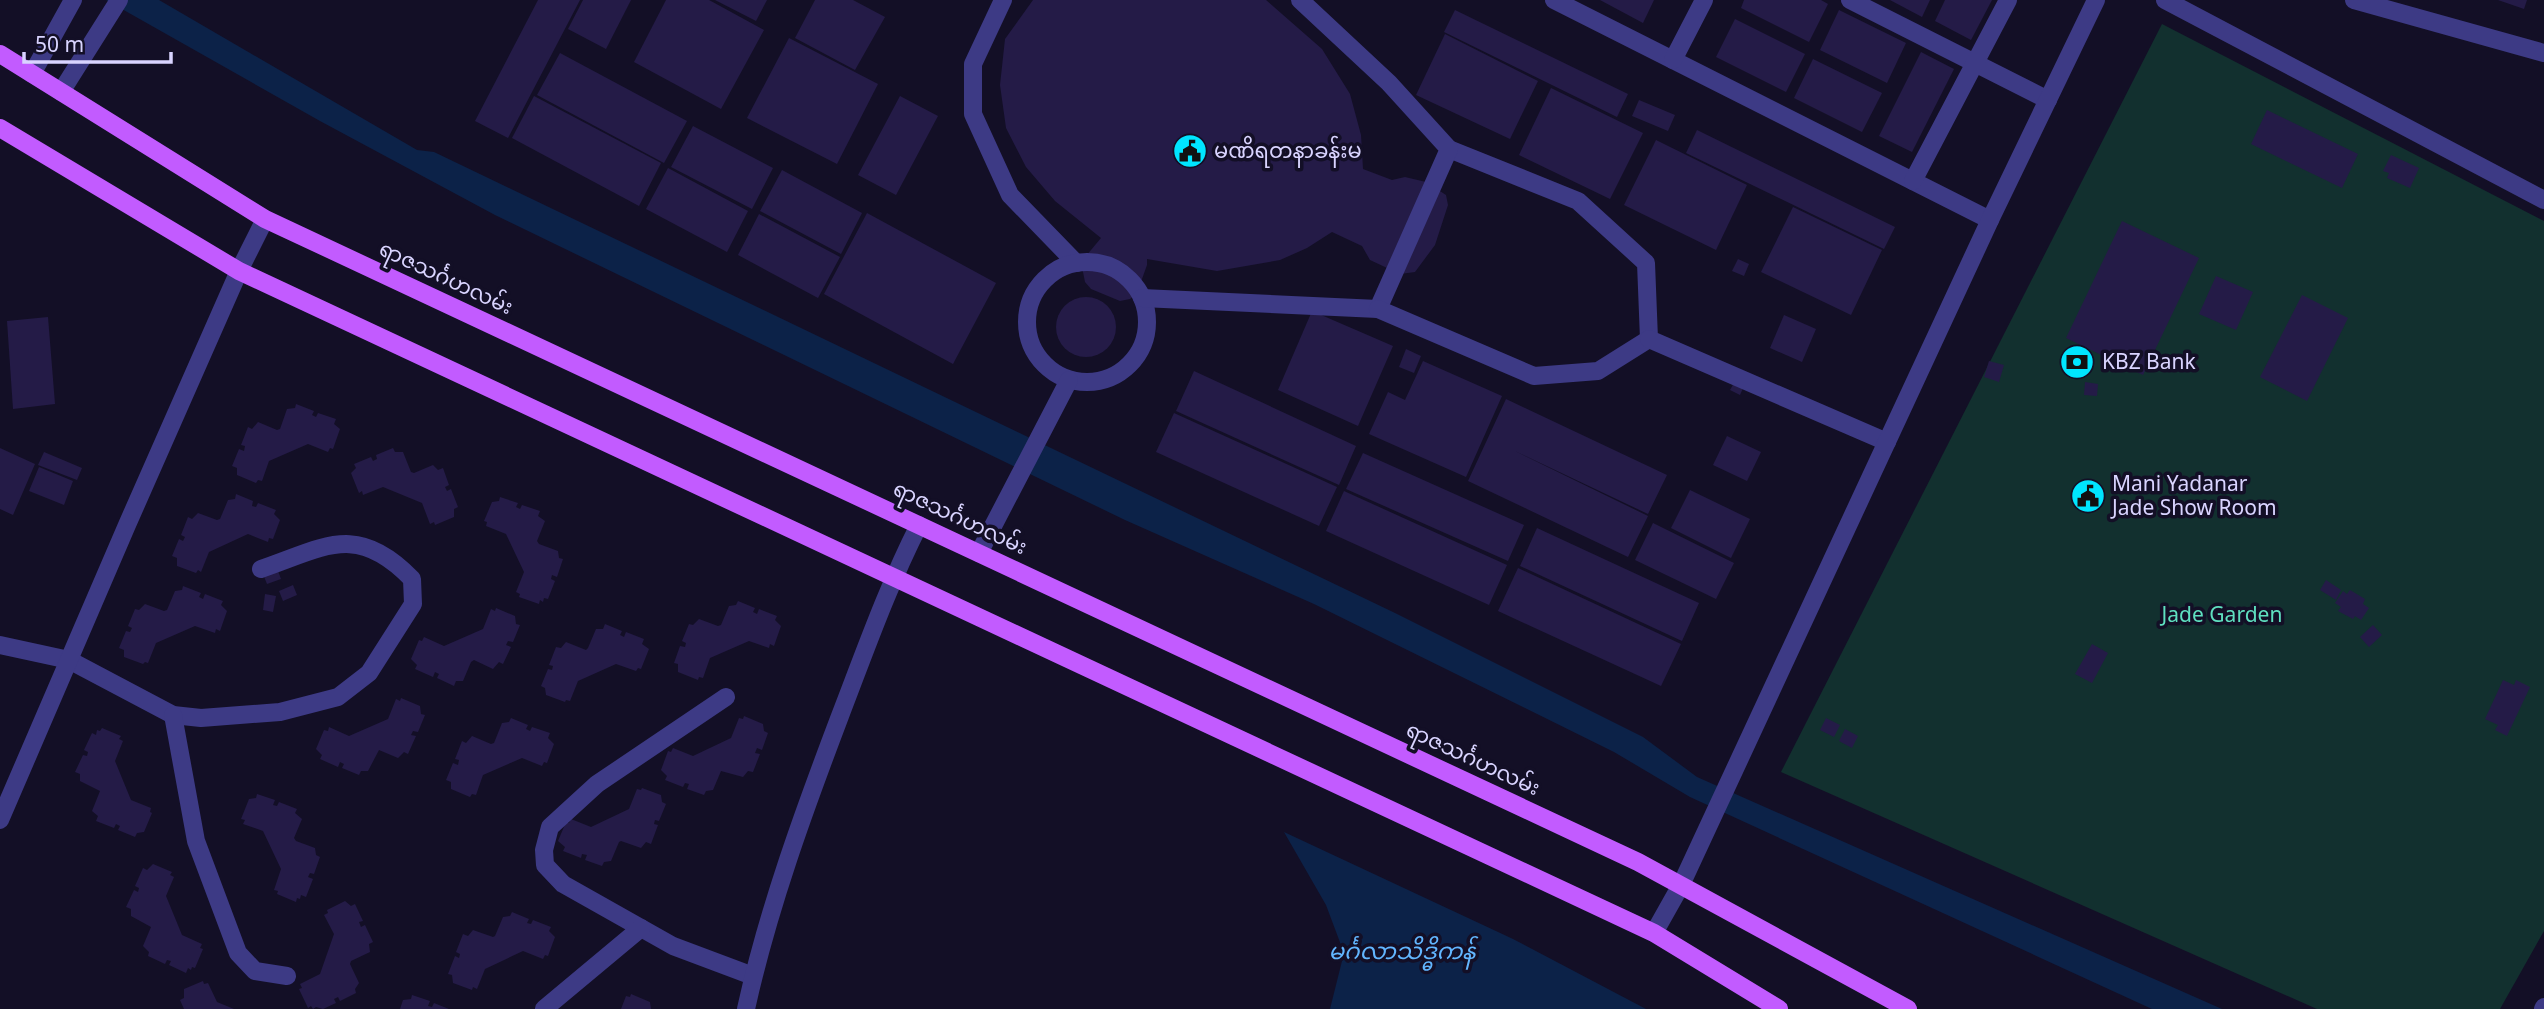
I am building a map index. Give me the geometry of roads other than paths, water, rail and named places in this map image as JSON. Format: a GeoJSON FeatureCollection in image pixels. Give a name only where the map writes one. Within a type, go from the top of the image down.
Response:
{"type":"FeatureCollection","features":[{"type":"Feature","properties":{"kind":"main road","name":"ရာဇသင်္ဂဟလမ်း"},"geometry":{"type":"LineString","coordinates":[[0,54],[265,219],[1639,862],[1908,1009]]}},
{"type":"Feature","properties":{"kind":"main road"},"geometry":{"type":"LineString","coordinates":[[0,128],[239,271],[1654,933],[1779,1009]]}},
{"type":"Feature","properties":{"kind":"street"},"geometry":{"type":"LineString","coordinates":[[32,74],[73,0]]}},
{"type":"Feature","properties":{"kind":"street"},"geometry":{"type":"LineString","coordinates":[[61,92],[119,0]]}},
{"type":"Feature","properties":{"kind":"street"},"geometry":{"type":"LineString","coordinates":[[1003,0],[973,64],[973,114],[1010,195],[1076,263]]}},
{"type":"Feature","properties":{"kind":"street"},"geometry":{"type":"LineString","coordinates":[[1300,0],[1389,83],[1449,149],[1578,201],[1646,263],[1649,339]]}},
{"type":"Feature","properties":{"kind":"street"},"geometry":{"type":"LineString","coordinates":[[1554,0],[1990,220]]}},
{"type":"Feature","properties":{"kind":"street"},"geometry":{"type":"LineString","coordinates":[[1673,60],[1704,0]]}},
{"type":"Feature","properties":{"kind":"street"},"geometry":{"type":"LineString","coordinates":[[1850,0],[2048,100]]}},
{"type":"Feature","properties":{"kind":"street"},"geometry":{"type":"LineString","coordinates":[[1913,181],[2008,0]]}},
{"type":"Feature","properties":{"kind":"street"},"geometry":{"type":"LineString","coordinates":[[1654,933],[1681,885],[1990,220],[2096,0]]}},
{"type":"Feature","properties":{"kind":"street"},"geometry":{"type":"LineString","coordinates":[[2165,0],[2544,200]]}},
{"type":"Feature","properties":{"kind":"street"},"geometry":{"type":"LineString","coordinates":[[2354,0],[2544,53]]}},
{"type":"Feature","properties":{"kind":"street"},"geometry":{"type":"LineString","coordinates":[[1378,309],[1449,149]]}},
{"type":"Feature","properties":{"kind":"street"},"geometry":{"type":"LineString","coordinates":[[0,820],[239,271],[265,219]]}},
{"type":"Feature","properties":{"kind":"street"},"geometry":{"type":"LineString","coordinates":[[1090,261],[1115,268],[1136,286],[1142,298],[1147,324],[1140,350],[1133,361],[1111,377],[1085,383],[1069,380],[1048,368],[1039,358],[1028,333],[1029,306],[1042,283],[1063,267],[1076,263],[1090,261]]}},
{"type":"Feature","properties":{"kind":"street"},"geometry":{"type":"LineString","coordinates":[[1142,298],[1378,309],[1534,376],[1598,371],[1649,339]]}},
{"type":"Feature","properties":{"kind":"street"},"geometry":{"type":"LineString","coordinates":[[1649,339],[1887,442]]}},
{"type":"Feature","properties":{"kind":"street"},"geometry":{"type":"LineString","coordinates":[[979,553],[1069,380]]}},
{"type":"Feature","properties":{"kind":"street"},"geometry":{"type":"LineString","coordinates":[[746,1009],[753,976],[805,807],[893,576],[919,524]]}},
{"type":"Feature","properties":{"kind":"street"},"geometry":{"type":"LineString","coordinates":[[0,645],[69,660],[173,715],[201,718],[281,712],[338,697],[369,673],[413,604],[412,579],[393,560],[365,545],[333,543],[261,569]]}},
{"type":"Feature","properties":{"kind":"street"},"geometry":{"type":"LineString","coordinates":[[726,697],[597,784],[550,827],[544,850],[545,865],[563,884],[673,946],[753,976]]}},
{"type":"Feature","properties":{"kind":"street"},"geometry":{"type":"LineString","coordinates":[[173,715],[196,841],[238,953],[255,971],[287,976]]}},
{"type":"Feature","properties":{"kind":"street"},"geometry":{"type":"LineString","coordinates":[[544,1009],[641,928]]}},
{"type":"Feature","properties":{"kind":"water"},"geometry":{"type":"Polygon","coordinates":[[[106,0],[159,0],[417,150],[434,152],[1395,613],[1643,737],[1697,777],[2222,1009],[2152,1009],[1690,797],[1614,752],[1314,604],[1125,520],[495,215],[320,121],[106,0]]]}},
{"type":"Feature","properties":{"kind":"water","name":"မင်္ဂလာသိဒ္ဓိကန်"},"geometry":{"type":"Polygon","coordinates":[[[1284,832],[1513,939],[1646,1009],[1330,1009],[1344,953],[1326,905],[1284,832]]]}},
{"type":"Feature","properties":{"kind":"place","name":"မဏိရတနာခန်းမ"},"geometry":{"type":"Point","coordinates":[1190,151]}},
{"type":"Feature","properties":{"kind":"place","name":"KBZ Bank"},"geometry":{"type":"Point","coordinates":[2077,362]}},
{"type":"Feature","properties":{"kind":"place","name":"Mani Yadanar Jade Show Room"},"geometry":{"type":"Point","coordinates":[2088,496]}},
{"type":"Feature","properties":{"kind":"park label","name":"Jade Garden"},"geometry":{"type":"Point","coordinates":[2222,615]}}]}
